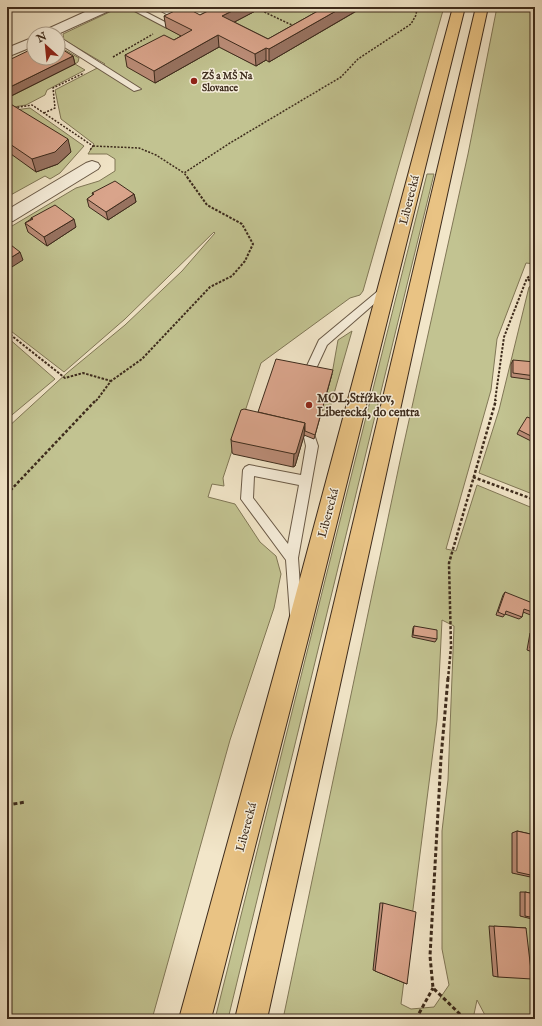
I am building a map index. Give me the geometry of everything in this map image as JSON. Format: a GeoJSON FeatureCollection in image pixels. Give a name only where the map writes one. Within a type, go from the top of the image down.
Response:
{"type":"FeatureCollection","features":[{"type":"Feature","properties":{"kind":"highway","name":"Liberecká"},"geometry":{"type":"LineString","coordinates":[[195,1019],[298,631],[459,7]]}},
{"type":"Feature","properties":{"kind":"highway"},"geometry":{"type":"LineString","coordinates":[[251,1019],[482,7]]}},
{"type":"Feature","properties":{"kind":"street"},"geometry":{"type":"LineString","coordinates":[[65,26],[106,7]]}},
{"type":"Feature","properties":{"kind":"street"},"geometry":{"type":"LineString","coordinates":[[7,54],[26,45]]}},
{"type":"Feature","properties":{"kind":"street"},"geometry":{"type":"LineString","coordinates":[[7,217],[92,166]]}},
{"type":"Feature","properties":{"kind":"lane"},"geometry":{"type":"LineString","coordinates":[[132,7],[167,26],[181,18],[158,7]]}},
{"type":"Feature","properties":{"kind":"lane"},"geometry":{"type":"LineString","coordinates":[[66,45],[137,89]]}},
{"type":"Feature","properties":{"kind":"lane"},"geometry":{"type":"LineString","coordinates":[[310,370],[323,343],[387,288]]}},
{"type":"Feature","properties":{"kind":"lane"},"geometry":{"type":"LineString","coordinates":[[298,631],[292,558],[312,446],[310,438]]}},
{"type":"Feature","properties":{"kind":"lane"},"geometry":{"type":"LineString","coordinates":[[292,558],[247,499],[249,470],[306,481]]}},
{"type":"Feature","properties":{"kind":"path"},"geometry":{"type":"LineString","coordinates":[[184,173],[230,143],[341,77],[358,59],[410,24],[416,15],[417,7]]}},
{"type":"Feature","properties":{"kind":"path"},"geometry":{"type":"LineString","coordinates":[[258,9],[297,28]]}},
{"type":"Feature","properties":{"kind":"path"},"geometry":{"type":"LineString","coordinates":[[44,113],[55,108],[53,88],[99,65],[167,26]]}},
{"type":"Feature","properties":{"kind":"path"},"geometry":{"type":"LineString","coordinates":[[7,109],[32,105],[93,146],[139,148],[156,155],[184,173],[207,205],[242,224],[253,244],[245,261],[232,276],[210,287],[142,359],[111,380],[94,403],[7,494]]}},
{"type":"Feature","properties":{"kind":"path"},"geometry":{"type":"LineString","coordinates":[[92,166],[83,158],[93,146]]}},
{"type":"Feature","properties":{"kind":"path"},"geometry":{"type":"LineString","coordinates":[[416,1019],[433,988],[430,956],[441,758],[451,647],[449,563],[496,399],[504,337],[527,278],[535,273]]}},
{"type":"Feature","properties":{"kind":"path"},"geometry":{"type":"LineString","coordinates":[[527,278],[535,287]]}},
{"type":"Feature","properties":{"kind":"path"},"geometry":{"type":"LineString","coordinates":[[7,332],[65,378],[83,373],[111,380]]}},
{"type":"Feature","properties":{"kind":"path"},"geometry":{"type":"LineString","coordinates":[[473,477],[535,500]]}},
{"type":"Feature","properties":{"kind":"path"},"geometry":{"type":"LineString","coordinates":[[7,805],[26,802]]}},
{"type":"Feature","properties":{"kind":"path"},"geometry":{"type":"LineString","coordinates":[[433,988],[465,1019]]}},
{"type":"Feature","properties":{"kind":"green space"},"geometry":{"type":"Polygon","coordinates":[[[127,7],[193,42],[155,83],[219,47],[256,66],[266,60],[269,62],[357,11],[355,9],[359,7],[444,7],[363,291],[360,295],[350,298],[261,363],[223,478],[224,486],[212,484],[208,497],[235,504],[260,542],[276,556],[281,574],[274,608],[230,740],[152,1019],[7,1019],[7,428],[67,373],[125,325],[182,271],[215,233],[214,232],[125,319],[64,372],[7,328],[7,229],[76,188],[99,181],[115,171],[115,159],[107,154],[88,154],[94,144],[61,119],[55,90],[105,64],[66,41],[66,33],[118,8],[127,7]]]}},
{"type":"Feature","properties":{"kind":"green space"},"geometry":{"type":"Polygon","coordinates":[[[263,7],[337,7],[268,51],[223,28],[263,7]]]}},
{"type":"Feature","properties":{"kind":"green space"},"geometry":{"type":"Polygon","coordinates":[[[497,7],[535,7],[535,264],[526,263],[497,339],[491,390],[446,549],[456,551],[477,485],[535,509],[535,1019],[487,1019],[477,1000],[473,1019],[283,1019],[400,461],[468,154],[497,7]],[[442,620],[437,720],[401,1004],[411,1009],[434,1007],[449,985],[442,949],[442,831],[448,780],[454,626],[442,620]]]}},
{"type":"Feature","properties":{"kind":"green space"},"geometry":{"type":"Polygon","coordinates":[[[66,51],[79,58],[78,62],[75,64],[85,70],[47,90],[45,95],[26,105],[7,108],[7,94],[11,96],[74,64],[66,59],[66,51]]]}},
{"type":"Feature","properties":{"kind":"green space"},"geometry":{"type":"Polygon","coordinates":[[[30,108],[84,146],[60,173],[50,179],[45,176],[7,197],[7,157],[11,154],[7,111],[30,108]]]}},
{"type":"Feature","properties":{"kind":"green space"},"geometry":{"type":"Polygon","coordinates":[[[427,174],[434,174],[228,1019],[215,1019],[427,174]]]}},
{"type":"Feature","properties":{"kind":"green space"},"geometry":{"type":"Polygon","coordinates":[[[535,284],[535,495],[479,473],[499,410],[529,287],[535,284]]]}},
{"type":"Feature","properties":{"kind":"green space"},"geometry":{"type":"Polygon","coordinates":[[[352,331],[329,411],[322,410],[332,374],[338,340],[352,331]]]}},
{"type":"Feature","properties":{"kind":"green space"},"geometry":{"type":"Polygon","coordinates":[[[7,337],[55,379],[7,419],[7,337]]]}},
{"type":"Feature","properties":{"kind":"building"},"geometry":{"type":"Polygon","coordinates":[[[183,7],[200,15],[216,7],[240,7],[222,16],[268,39],[325,7],[343,7],[269,49],[266,48],[255,54],[218,35],[154,71],[125,55],[164,35],[174,40],[192,30],[164,16],[183,7]]]}},
{"type":"Feature","properties":{"kind":"building"},"geometry":{"type":"Polygon","coordinates":[[[26,52],[26,66],[53,66],[8,88],[7,61],[26,52]]]}},
{"type":"Feature","properties":{"kind":"building"},"geometry":{"type":"Polygon","coordinates":[[[66,52],[73,56],[66,59],[66,52]]]}},
{"type":"Feature","properties":{"kind":"building"},"geometry":{"type":"Polygon","coordinates":[[[7,103],[68,139],[55,152],[32,159],[7,142],[7,103]]]}},
{"type":"Feature","properties":{"kind":"building"},"geometry":{"type":"Polygon","coordinates":[[[115,181],[134,194],[106,212],[87,199],[94,194],[92,193],[115,181]]]}},
{"type":"Feature","properties":{"kind":"building"},"geometry":{"type":"Polygon","coordinates":[[[55,205],[74,219],[44,237],[25,223],[33,219],[31,218],[55,205]]]}},
{"type":"Feature","properties":{"kind":"building"},"geometry":{"type":"Polygon","coordinates":[[[7,242],[20,252],[7,260],[7,242]]]}},
{"type":"Feature","properties":{"kind":"building"},"geometry":{"type":"Polygon","coordinates":[[[276,359],[333,370],[315,435],[305,431],[305,423],[258,412],[276,359]]]}},
{"type":"Feature","properties":{"kind":"building"},"geometry":{"type":"Polygon","coordinates":[[[513,360],[535,362],[535,376],[513,373],[513,360]]]}},
{"type":"Feature","properties":{"kind":"building"},"geometry":{"type":"Polygon","coordinates":[[[244,409],[305,423],[296,453],[294,454],[232,441],[231,439],[241,410],[244,409]]]}},
{"type":"Feature","properties":{"kind":"building"},"geometry":{"type":"Polygon","coordinates":[[[527,417],[535,420],[535,438],[519,430],[527,417]]]}},
{"type":"Feature","properties":{"kind":"building"},"geometry":{"type":"Polygon","coordinates":[[[505,592],[535,604],[535,613],[524,609],[522,617],[506,611],[505,615],[498,612],[505,592]]]}},
{"type":"Feature","properties":{"kind":"building"},"geometry":{"type":"Polygon","coordinates":[[[414,626],[437,630],[437,639],[413,635],[414,626]]]}},
{"type":"Feature","properties":{"kind":"building"},"geometry":{"type":"Polygon","coordinates":[[[533,631],[535,631],[535,650],[530,648],[533,631]]]}},
{"type":"Feature","properties":{"kind":"building"},"geometry":{"type":"Polygon","coordinates":[[[517,831],[535,835],[535,876],[517,872],[517,831]]]}},
{"type":"Feature","properties":{"kind":"building"},"geometry":{"type":"Polygon","coordinates":[[[525,892],[535,894],[535,918],[525,916],[525,892]]]}},
{"type":"Feature","properties":{"kind":"building"},"geometry":{"type":"Polygon","coordinates":[[[383,903],[416,912],[407,984],[375,971],[383,903]]]}},
{"type":"Feature","properties":{"kind":"building"},"geometry":{"type":"Polygon","coordinates":[[[494,926],[526,928],[532,979],[498,977],[494,926]]]}},
{"type":"Feature","properties":{"kind":"place","name":"ZŠ a MŠ Na Slovance"},"geometry":{"type":"Point","coordinates":[194,81]}},
{"type":"Feature","properties":{"kind":"place","name":"MOL,Střížkov, Liberecká, do centra"},"geometry":{"type":"Point","coordinates":[309,405]}}]}
